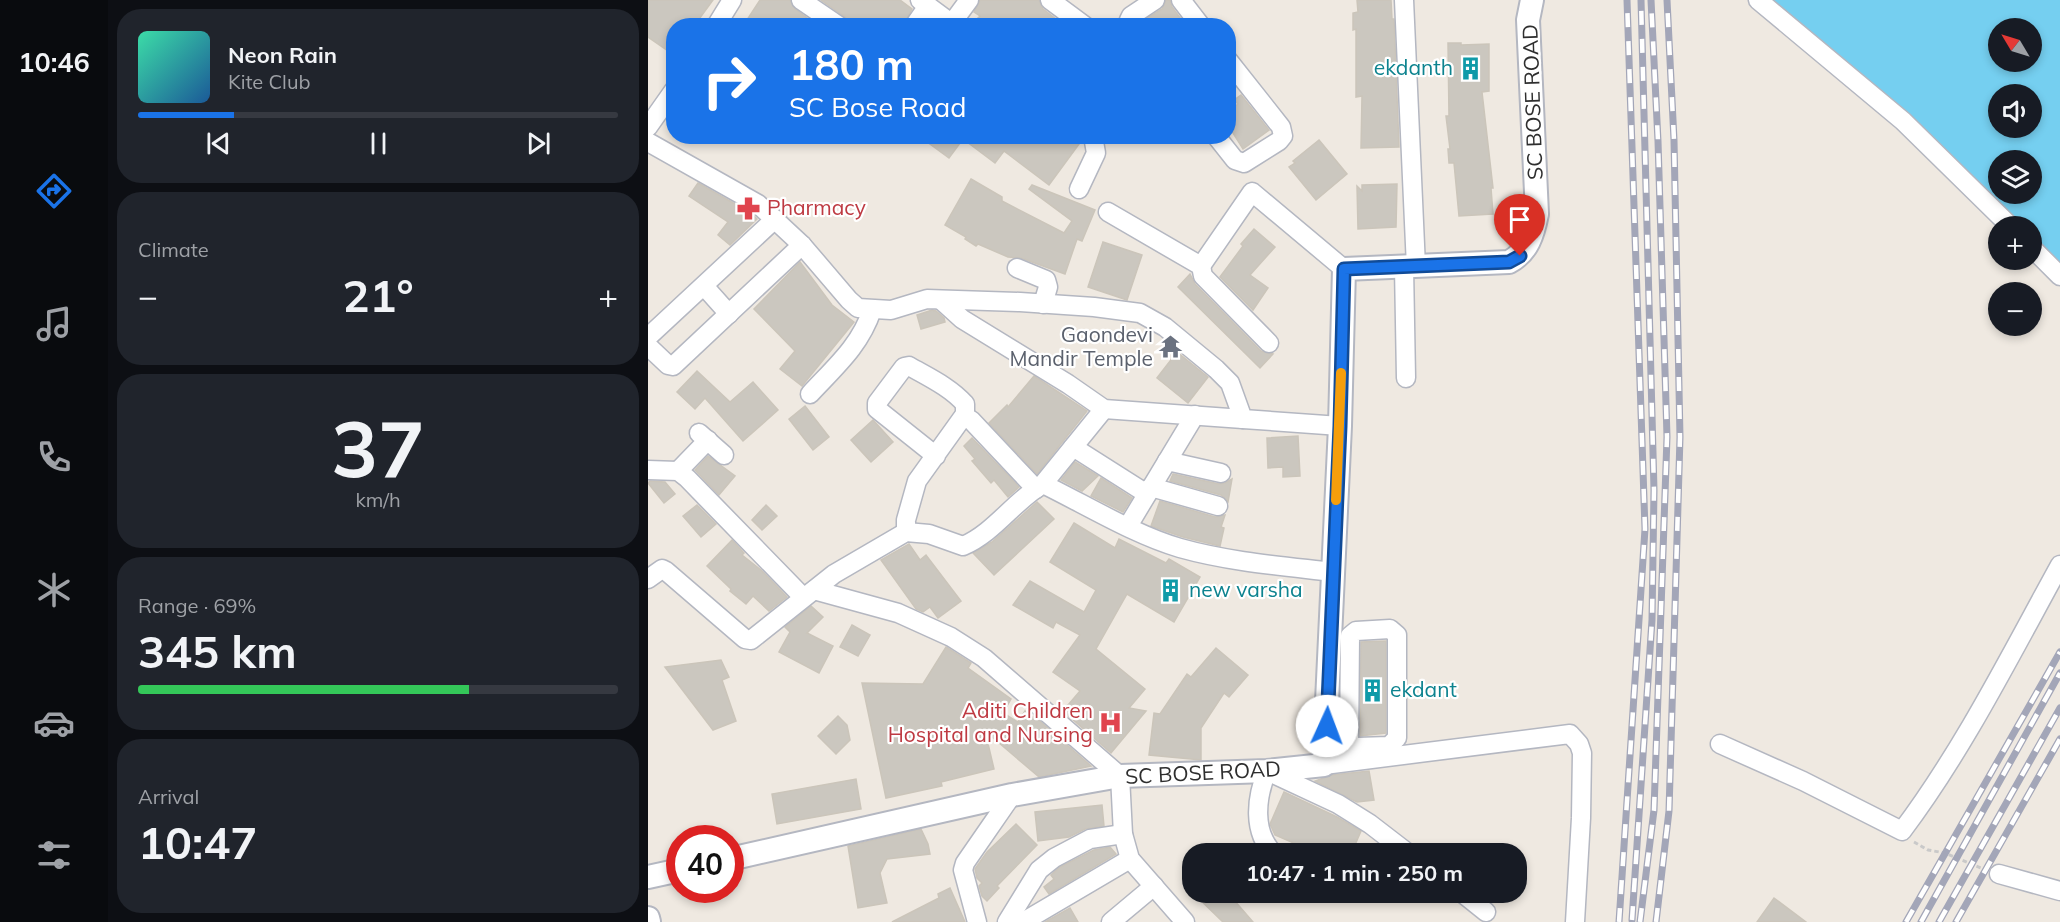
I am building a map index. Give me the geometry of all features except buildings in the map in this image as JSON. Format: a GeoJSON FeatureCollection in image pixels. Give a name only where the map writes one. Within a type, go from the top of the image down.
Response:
{"type":"FeatureCollection","features":[{"type":"Feature","properties":{"kind":"street"},"geometry":{"type":"LineString","coordinates":[[721,18],[732,0]]}},
{"type":"Feature","properties":{"kind":"street"},"geometry":{"type":"LineString","coordinates":[[801,0],[827,18]]}},
{"type":"Feature","properties":{"kind":"street"},"geometry":{"type":"LineString","coordinates":[[958,18],[969,0]]}},
{"type":"Feature","properties":{"kind":"street"},"geometry":{"type":"LineString","coordinates":[[1050,0],[1075,18]]}},
{"type":"Feature","properties":{"kind":"street"},"geometry":{"type":"LineString","coordinates":[[1130,18],[1155,0]]}},
{"type":"Feature","properties":{"kind":"street"},"geometry":{"type":"LineString","coordinates":[[1181,0],[1195,18]]}},
{"type":"Feature","properties":{"kind":"street"},"geometry":{"type":"LineString","coordinates":[[1404,0],[1410,267],[1406,378]]}},
{"type":"Feature","properties":{"kind":"street","name":"SC BOSE ROAD"},"geometry":{"type":"LineString","coordinates":[[1344,269],[1509,262],[1520,256],[1527,246],[1537,214],[1528,20],[1532,0]]}},
{"type":"Feature","properties":{"kind":"street"},"geometry":{"type":"LineString","coordinates":[[1758,0],[1903,121],[2000,216]]}},
{"type":"Feature","properties":{"kind":"street"},"geometry":{"type":"LineString","coordinates":[[917,18],[924,3],[945,18]]}},
{"type":"Feature","properties":{"kind":"street"},"geometry":{"type":"LineString","coordinates":[[1223,144],[1235,159],[1244,162],[1279,141],[1283,136],[1281,127],[1236,70]]}},
{"type":"Feature","properties":{"kind":"street"},"geometry":{"type":"LineString","coordinates":[[648,127],[666,102]]}},
{"type":"Feature","properties":{"kind":"street"},"geometry":{"type":"LineString","coordinates":[[648,142],[758,204],[802,245],[858,308],[891,310],[927,299],[1094,307],[1140,313],[1166,327],[1202,356],[1230,383],[1242,419]]}},
{"type":"Feature","properties":{"kind":"street"},"geometry":{"type":"LineString","coordinates":[[1079,189],[1096,153],[1094,144]]}},
{"type":"Feature","properties":{"kind":"street"},"geometry":{"type":"LineString","coordinates":[[1269,343],[1203,276],[1201,266],[1252,192],[1344,269],[1340,426],[1325,756]]}},
{"type":"Feature","properties":{"kind":"street"},"geometry":{"type":"LineString","coordinates":[[1108,212],[1201,266]]}},
{"type":"Feature","properties":{"kind":"street"},"geometry":{"type":"LineString","coordinates":[[648,337],[775,219]]}},
{"type":"Feature","properties":{"kind":"street"},"geometry":{"type":"LineString","coordinates":[[648,346],[668,365],[673,366],[802,245]]}},
{"type":"Feature","properties":{"kind":"street"},"geometry":{"type":"LineString","coordinates":[[2042,258],[2060,276]]}},
{"type":"Feature","properties":{"kind":"street"},"geometry":{"type":"LineString","coordinates":[[1017,268],[1046,280],[1048,287],[1043,304]]}},
{"type":"Feature","properties":{"kind":"street"},"geometry":{"type":"LineString","coordinates":[[704,286],[729,314]]}},
{"type":"Feature","properties":{"kind":"street"},"geometry":{"type":"LineString","coordinates":[[941,300],[962,319],[1104,408],[1340,426]]}},
{"type":"Feature","properties":{"kind":"street"},"geometry":{"type":"LineString","coordinates":[[810,394],[856,344],[866,329],[872,310]]}},
{"type":"Feature","properties":{"kind":"street"},"geometry":{"type":"LineString","coordinates":[[906,532],[906,520],[917,482],[936,456],[965,414],[965,404],[940,383],[909,366],[904,367],[877,403],[877,410],[936,456]]}},
{"type":"Feature","properties":{"kind":"street"},"geometry":{"type":"LineString","coordinates":[[648,579],[662,569],[666,571],[745,639],[751,640],[834,574],[906,532],[928,534],[963,546],[971,543],[1040,487],[1104,408]]}},
{"type":"Feature","properties":{"kind":"street"},"geometry":{"type":"LineString","coordinates":[[1128,526],[1195,415]]}},
{"type":"Feature","properties":{"kind":"street"},"geometry":{"type":"LineString","coordinates":[[971,420],[1040,487],[1178,547],[1252,563],[1333,572]]}},
{"type":"Feature","properties":{"kind":"street"},"geometry":{"type":"LineString","coordinates":[[678,471],[703,436],[724,455]]}},
{"type":"Feature","properties":{"kind":"street"},"geometry":{"type":"LineString","coordinates":[[1073,447],[1149,490],[1218,506]]}},
{"type":"Feature","properties":{"kind":"street"},"geometry":{"type":"LineString","coordinates":[[1167,461],[1221,473]]}},
{"type":"Feature","properties":{"kind":"street"},"geometry":{"type":"LineString","coordinates":[[648,470],[678,471],[808,594],[898,614],[951,637],[984,658],[1120,776],[1123,834],[1130,859],[1185,922]]}},
{"type":"Feature","properties":{"kind":"street"},"geometry":{"type":"LineString","coordinates":[[1720,744],[1803,781],[1902,831],[1926,798],[1984,704],[2060,565]]}},
{"type":"Feature","properties":{"kind":"street"},"geometry":{"type":"LineString","coordinates":[[1325,756],[1349,747],[1389,746],[1397,738],[1397,635],[1390,629],[1356,631],[1350,636],[1349,747]]}},
{"type":"Feature","properties":{"kind":"street"},"geometry":{"type":"LineString","coordinates":[[1325,756],[1570,734],[1579,744],[1582,753],[1575,922]]}},
{"type":"Feature","properties":{"kind":"street","name":"SC BOSE ROAD"},"geometry":{"type":"LineString","coordinates":[[744,856],[1012,795],[1120,776],[1267,771],[1325,756]]}},
{"type":"Feature","properties":{"kind":"street"},"geometry":{"type":"LineString","coordinates":[[1265,843],[1260,828],[1260,790],[1267,771],[1338,804],[1395,843]]}},
{"type":"Feature","properties":{"kind":"street"},"geometry":{"type":"LineString","coordinates":[[977,922],[963,870],[964,863],[1012,795]]}},
{"type":"Feature","properties":{"kind":"street"},"geometry":{"type":"LineString","coordinates":[[1007,922],[1039,870],[1054,858],[1090,839],[1123,834]]}},
{"type":"Feature","properties":{"kind":"street"},"geometry":{"type":"LineString","coordinates":[[1023,922],[1130,859]]}},
{"type":"Feature","properties":{"kind":"street"},"geometry":{"type":"LineString","coordinates":[[1999,874],[2060,891]]}},
{"type":"Feature","properties":{"kind":"street"},"geometry":{"type":"LineString","coordinates":[[650,882],[666,876]]}},
{"type":"Feature","properties":{"kind":"street"},"geometry":{"type":"LineString","coordinates":[[1111,922],[1154,886]]}},
{"type":"Feature","properties":{"kind":"street"},"geometry":{"type":"LineString","coordinates":[[1475,903],[1486,912]]}},
{"type":"Feature","properties":{"kind":"path"},"geometry":{"type":"LineString","coordinates":[[1902,831],[1909,839],[1928,850],[1946,853],[1971,865],[1999,874]]}},
{"type":"Feature","properties":{"kind":"water"},"geometry":{"type":"Polygon","coordinates":[[[1766,0],[2060,0],[2060,265],[2042,248],[2042,216],[2007,216],[1993,204],[2042,204],[2042,150],[1988,150],[1988,199],[1766,0]]]}},
{"type":"Feature","properties":{"kind":"railway"},"geometry":{"type":"LineString","coordinates":[[1619,922],[1645,529],[1627,0]]}},
{"type":"Feature","properties":{"kind":"railway"},"geometry":{"type":"LineString","coordinates":[[1632,920],[1652,620],[1654,490],[1641,0]]}},
{"type":"Feature","properties":{"kind":"railway"},"geometry":{"type":"LineString","coordinates":[[1640,922],[1654,810],[1667,437],[1658,141],[1651,0]]}},
{"type":"Feature","properties":{"kind":"railway"},"geometry":{"type":"LineString","coordinates":[[1656,922],[1669,811],[1680,437],[1674,140],[1667,0]]}},
{"type":"Feature","properties":{"kind":"railway"},"geometry":{"type":"LineString","coordinates":[[1906,922],[2060,652]]}},
{"type":"Feature","properties":{"kind":"railway"},"geometry":{"type":"LineString","coordinates":[[1921,922],[2060,673]]}},
{"type":"Feature","properties":{"kind":"railway"},"geometry":{"type":"LineString","coordinates":[[1939,922],[2060,708]]}},
{"type":"Feature","properties":{"kind":"railway"},"geometry":{"type":"LineString","coordinates":[[1956,922],[2060,739]]}},
{"type":"Feature","properties":{"kind":"slow traffic"},"geometry":{"type":"LineString","coordinates":[[1336,500],[1341,373]]}},
{"type":"Feature","properties":{"kind":"place","name":"ekdanth"},"geometry":{"type":"Point","coordinates":[1471,68]}},
{"type":"Feature","properties":{"kind":"place","name":"Pharmacy"},"geometry":{"type":"Point","coordinates":[749,208]}},
{"type":"Feature","properties":{"kind":"place","name":"Gaondevi Mandir Temple"},"geometry":{"type":"Point","coordinates":[1171,347]}},
{"type":"Feature","properties":{"kind":"place","name":"new varsha"},"geometry":{"type":"Point","coordinates":[1171,590]}},
{"type":"Feature","properties":{"kind":"place","name":"ekdant"},"geometry":{"type":"Point","coordinates":[1372,690]}},
{"type":"Feature","properties":{"kind":"place","name":"Aditi Children Hospital and Nursing"},"geometry":{"type":"Point","coordinates":[1111,723]}},
{"type":"Feature","properties":{"kind":"route"},"geometry":{"type":"LineString","coordinates":[[1327,726],[1340,426],[1344,269],[1509,262],[1520,256]]}}]}
